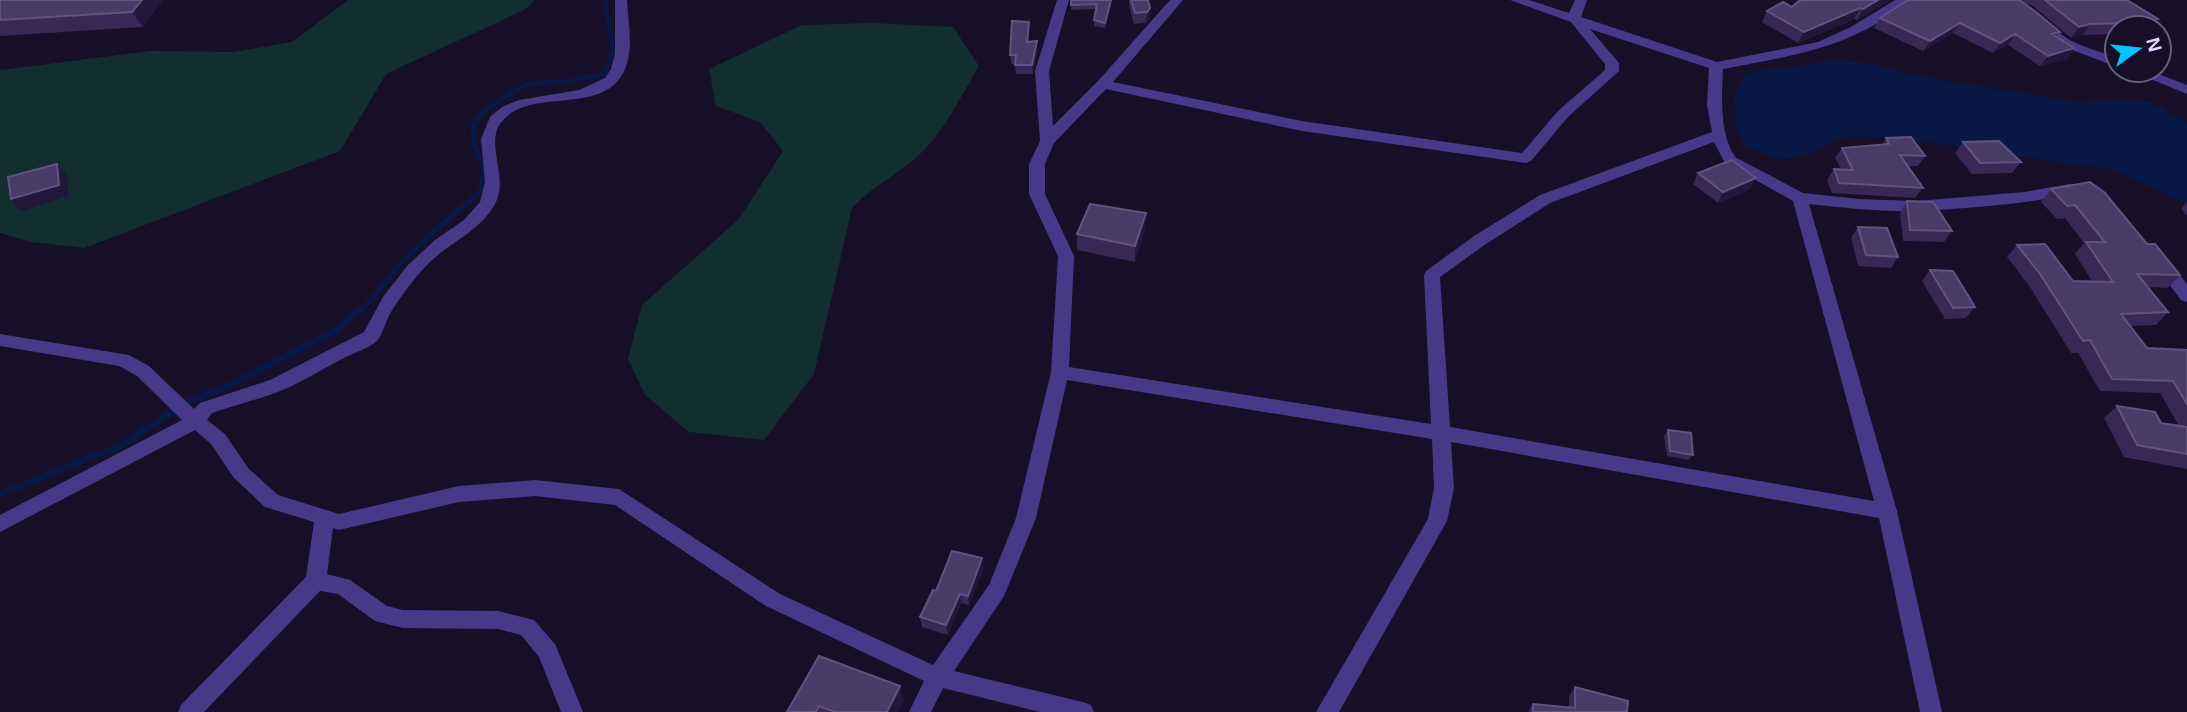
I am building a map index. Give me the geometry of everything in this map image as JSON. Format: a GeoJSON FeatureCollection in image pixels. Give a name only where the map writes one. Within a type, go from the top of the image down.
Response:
{"type":"FeatureCollection","features":[{"type":"Feature","properties":{"kind":"street"},"geometry":{"type":"LineString","coordinates":[[0,524],[194,422],[206,408],[276,384],[355,347],[371,336],[377,321],[417,267],[434,249],[480,216],[491,199],[494,172],[489,152],[489,130],[494,121],[501,114],[529,101],[603,88],[618,71],[621,0]]}},
{"type":"Feature","properties":{"kind":"street"},"geometry":{"type":"LineString","coordinates":[[1047,141],[1042,71],[1063,0]]}},
{"type":"Feature","properties":{"kind":"street"},"geometry":{"type":"LineString","coordinates":[[920,712],[937,677],[998,590],[1026,518],[1060,372],[1066,256],[1037,194],[1037,164],[1047,141],[1103,84],[1177,0]]}},
{"type":"Feature","properties":{"kind":"street"},"geometry":{"type":"LineString","coordinates":[[1516,0],[1716,66],[1822,45],[1896,7],[1902,0]]}},
{"type":"Feature","properties":{"kind":"street"},"geometry":{"type":"LineString","coordinates":[[1574,18],[1581,0]]}},
{"type":"Feature","properties":{"kind":"street"},"geometry":{"type":"LineString","coordinates":[[2007,0],[2036,17],[2064,41],[2103,57]]}},
{"type":"Feature","properties":{"kind":"street"},"geometry":{"type":"LineString","coordinates":[[1103,84],[1302,126],[1526,158],[1563,114],[1612,71],[1612,63],[1574,18]]}},
{"type":"Feature","properties":{"kind":"street"},"geometry":{"type":"LineString","coordinates":[[1716,66],[1714,105],[1722,148],[1730,160],[1800,198],[1917,206],[2024,197],[2090,185]]}},
{"type":"Feature","properties":{"kind":"street"},"geometry":{"type":"LineString","coordinates":[[1328,712],[1437,521],[1444,488],[1432,275],[1545,199],[1719,135]]}},
{"type":"Feature","properties":{"kind":"street"},"geometry":{"type":"LineString","coordinates":[[1800,198],[1887,511],[1931,712]]}},
{"type":"Feature","properties":{"kind":"street"},"geometry":{"type":"LineString","coordinates":[[2153,253],[2187,296]]}},
{"type":"Feature","properties":{"kind":"street"},"geometry":{"type":"LineString","coordinates":[[0,340],[123,360],[144,371],[194,422],[218,439],[241,473],[272,501],[339,522],[459,494],[522,489],[619,497],[773,600],[937,677],[1083,712]]}},
{"type":"Feature","properties":{"kind":"street"},"geometry":{"type":"LineString","coordinates":[[1060,372],[1441,433],[1887,511]]}},
{"type":"Feature","properties":{"kind":"street"},"geometry":{"type":"LineString","coordinates":[[189,712],[316,581],[324,518]]}},
{"type":"Feature","properties":{"kind":"street"},"geometry":{"type":"LineString","coordinates":[[316,581],[343,586],[382,614],[403,619],[498,620],[527,627],[547,651],[572,712]]}},
{"type":"Feature","properties":{"kind":"green space"},"geometry":{"type":"Polygon","coordinates":[[[348,0],[535,0],[526,9],[386,74],[340,151],[84,248],[31,242],[0,233],[0,70],[151,51],[234,52],[292,42],[348,0]]]}},
{"type":"Feature","properties":{"kind":"green space"},"geometry":{"type":"Polygon","coordinates":[[[873,23],[953,27],[979,66],[946,123],[930,144],[852,208],[814,374],[764,440],[689,432],[645,395],[628,359],[642,305],[739,219],[783,151],[760,122],[716,106],[709,69],[802,25],[873,23]]]}},
{"type":"Feature","properties":{"kind":"water"},"geometry":{"type":"Polygon","coordinates":[[[1836,60],[1874,64],[1917,76],[2082,103],[2113,99],[2151,102],[2187,123],[2187,204],[2114,170],[1892,137],[1845,137],[1797,158],[1775,159],[1745,145],[1737,130],[1734,97],[1746,73],[1836,60]]]}},
{"type":"Feature","properties":{"kind":"building"},"geometry":{"type":"Polygon","coordinates":[[[0,0],[142,0],[132,12],[0,20],[0,0]]]}},
{"type":"Feature","properties":{"kind":"building"},"geometry":{"type":"Polygon","coordinates":[[[1071,0],[1111,0],[1105,23],[1094,20],[1097,4],[1071,5],[1071,0]]]}},
{"type":"Feature","properties":{"kind":"building"},"geometry":{"type":"Polygon","coordinates":[[[1131,0],[1148,0],[1150,8],[1147,12],[1135,13],[1131,0]]]}},
{"type":"Feature","properties":{"kind":"building"},"geometry":{"type":"Polygon","coordinates":[[[1800,0],[1878,0],[1863,9],[1804,32],[1767,11],[1783,2],[1792,7],[1800,0]]]}},
{"type":"Feature","properties":{"kind":"building"},"geometry":{"type":"Polygon","coordinates":[[[1908,0],[2019,0],[2060,32],[2052,34],[2074,48],[2048,56],[2015,34],[2000,43],[1960,23],[1930,41],[1880,18],[1908,0]]]}},
{"type":"Feature","properties":{"kind":"building"},"geometry":{"type":"Polygon","coordinates":[[[2045,0],[2127,0],[2150,14],[2103,14],[2103,24],[2079,27],[2045,0]]]}},
{"type":"Feature","properties":{"kind":"building"},"geometry":{"type":"Polygon","coordinates":[[[1012,21],[1029,22],[1027,42],[1037,41],[1032,65],[1015,65],[1016,55],[1010,55],[1012,21]]]}},
{"type":"Feature","properties":{"kind":"building"},"geometry":{"type":"Polygon","coordinates":[[[1911,137],[1925,156],[1900,155],[1923,188],[1839,183],[1834,169],[1853,170],[1842,148],[1889,144],[1886,138],[1911,137]]]}},
{"type":"Feature","properties":{"kind":"building"},"geometry":{"type":"Polygon","coordinates":[[[1999,141],[2021,162],[1980,163],[1963,142],[1999,141]]]}},
{"type":"Feature","properties":{"kind":"building"},"geometry":{"type":"Polygon","coordinates":[[[1732,160],[1756,178],[1723,192],[1698,173],[1732,160]]]}},
{"type":"Feature","properties":{"kind":"building"},"geometry":{"type":"Polygon","coordinates":[[[57,164],[59,185],[11,199],[8,177],[57,164]]]}},
{"type":"Feature","properties":{"kind":"building"},"geometry":{"type":"Polygon","coordinates":[[[2090,182],[2105,193],[2147,244],[2155,244],[2180,275],[2137,274],[2168,312],[2121,314],[2147,348],[2187,350],[2187,404],[2173,381],[2112,379],[2090,340],[2083,341],[2040,274],[2017,245],[2045,244],[2073,281],[2113,282],[2086,242],[2105,242],[2075,205],[2067,206],[2051,189],[2090,182]]]}},
{"type":"Feature","properties":{"kind":"building"},"geometry":{"type":"Polygon","coordinates":[[[1907,201],[1933,202],[1952,231],[1910,230],[1907,201]]]}},
{"type":"Feature","properties":{"kind":"building"},"geometry":{"type":"Polygon","coordinates":[[[1090,204],[1146,213],[1135,246],[1077,234],[1090,204]]]}},
{"type":"Feature","properties":{"kind":"building"},"geometry":{"type":"Polygon","coordinates":[[[1858,227],[1887,228],[1898,257],[1866,255],[1858,227]]]}},
{"type":"Feature","properties":{"kind":"building"},"geometry":{"type":"Polygon","coordinates":[[[1930,270],[1953,271],[1975,307],[1953,308],[1930,270]]]}},
{"type":"Feature","properties":{"kind":"building"},"geometry":{"type":"Polygon","coordinates":[[[2117,406],[2155,412],[2161,423],[2187,427],[2187,454],[2137,445],[2117,406]]]}},
{"type":"Feature","properties":{"kind":"building"},"geometry":{"type":"Polygon","coordinates":[[[1668,430],[1691,433],[1693,455],[1670,451],[1668,430]]]}},
{"type":"Feature","properties":{"kind":"building"},"geometry":{"type":"Polygon","coordinates":[[[952,551],[982,558],[968,596],[960,594],[946,625],[920,617],[933,590],[936,591],[952,551]]]}},
{"type":"Feature","properties":{"kind":"building"},"geometry":{"type":"Polygon","coordinates":[[[819,656],[900,686],[887,712],[835,712],[819,706],[816,712],[787,712],[819,656]]]}},
{"type":"Feature","properties":{"kind":"building"},"geometry":{"type":"Polygon","coordinates":[[[1575,687],[1628,701],[1627,712],[1533,712],[1533,704],[1575,708],[1575,687]]]}},
{"type":"Feature","properties":{"kind":"waterway"},"geometry":{"type":"LineString","coordinates":[[360,310],[404,260],[481,191],[484,168],[474,145],[473,126],[483,112],[526,84],[569,81],[605,74],[613,48],[605,0]]}},
{"type":"Feature","properties":{"kind":"waterway"},"geometry":{"type":"LineString","coordinates":[[0,494],[122,445],[187,402],[228,386],[333,332],[362,308]]}}]}
